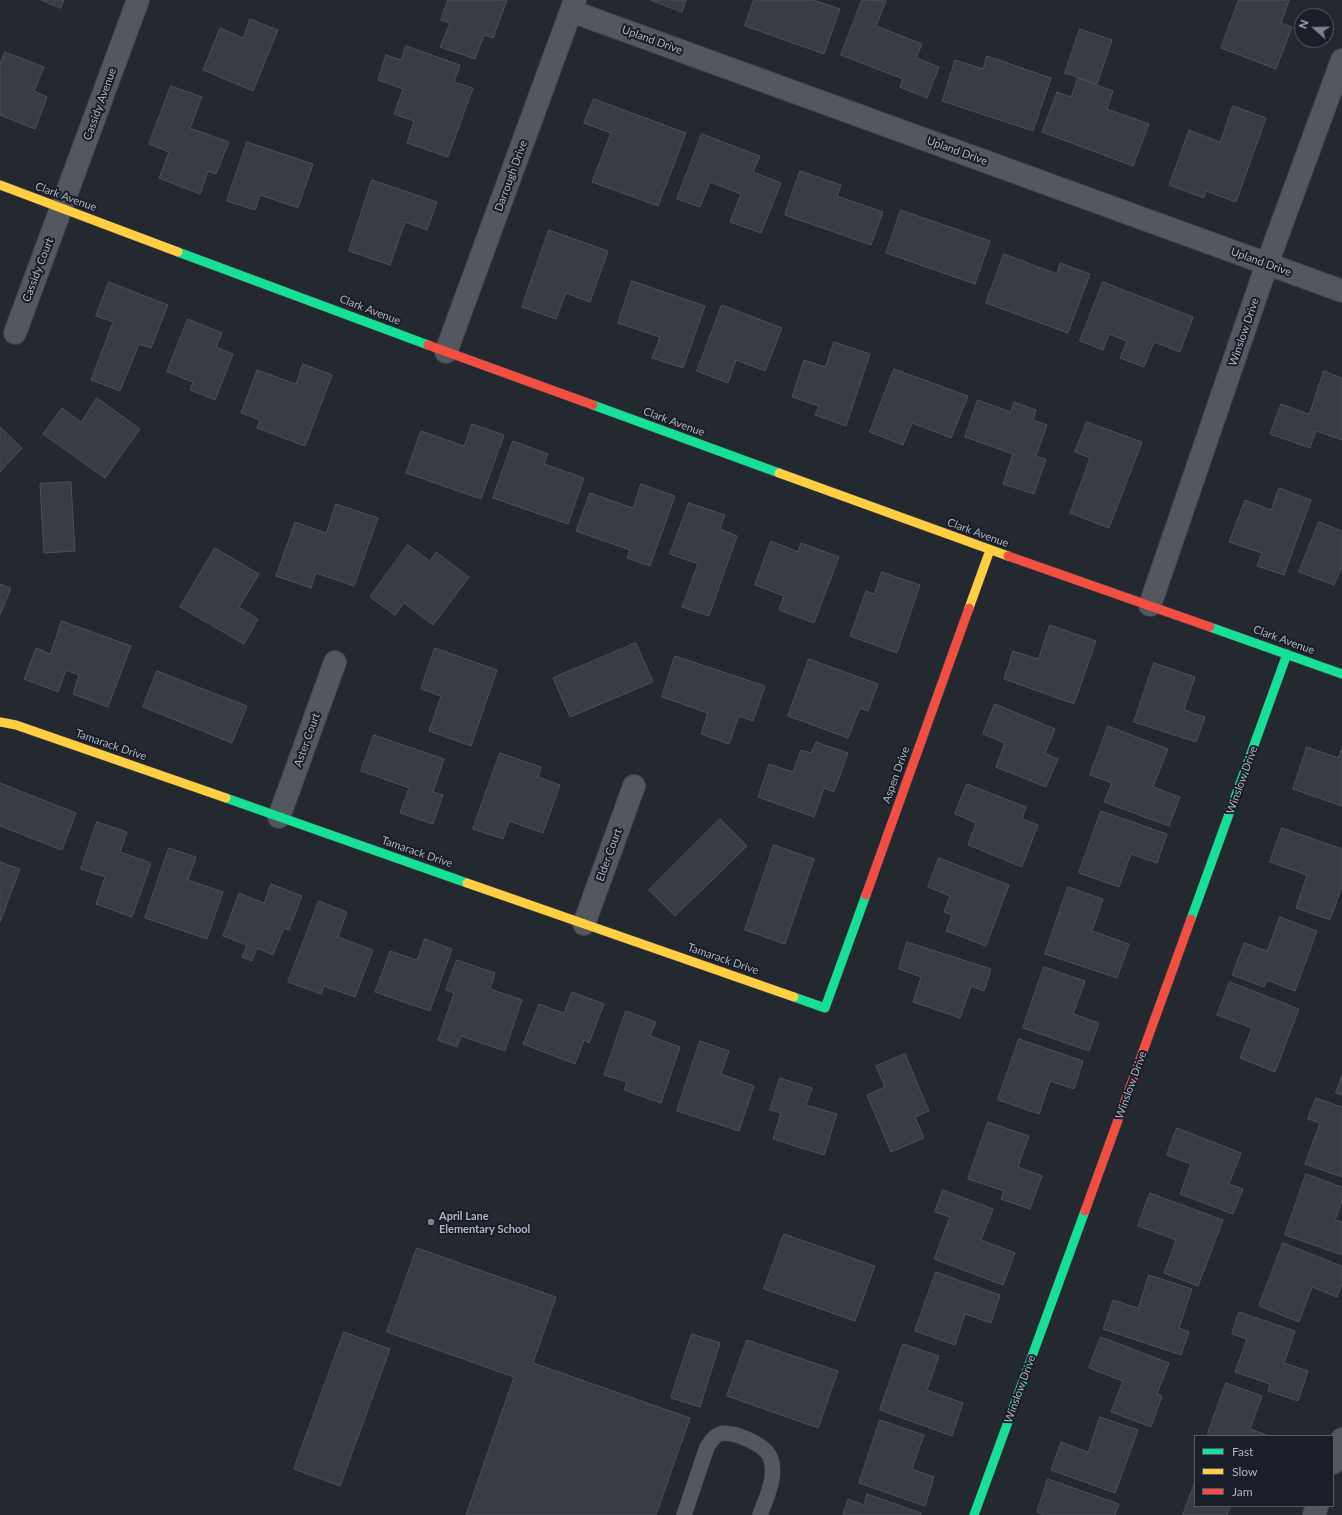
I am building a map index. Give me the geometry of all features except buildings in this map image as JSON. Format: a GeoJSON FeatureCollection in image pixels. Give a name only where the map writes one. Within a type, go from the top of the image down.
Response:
{"type":"FeatureCollection","features":[{"type":"Feature","properties":{"kind":"street","name":"Cassidy Avenue"},"geometry":{"type":"LineString","coordinates":[[62,208],[138,0]]}},
{"type":"Feature","properties":{"kind":"street","name":"Upland Drive"},"geometry":{"type":"LineString","coordinates":[[573,5],[1342,291]]}},
{"type":"Feature","properties":{"kind":"street","name":"Darrough Drive"},"geometry":{"type":"LineString","coordinates":[[446,352],[573,5]]}},
{"type":"Feature","properties":{"kind":"street","name":"Winslow Drive"},"geometry":{"type":"LineString","coordinates":[[1150,605],[1267,264],[1342,60]]}},
{"type":"Feature","properties":{"kind":"street","name":"Clark Avenue"},"geometry":{"type":"LineString","coordinates":[[0,185],[446,352],[990,550],[1150,605],[1342,674]]}},
{"type":"Feature","properties":{"kind":"street","name":"Cassidy Court"},"geometry":{"type":"LineString","coordinates":[[15,333],[62,208]]}},
{"type":"Feature","properties":{"kind":"street","name":"Aspen Drive"},"geometry":{"type":"LineString","coordinates":[[825,1008],[990,550]]}},
{"type":"Feature","properties":{"kind":"street","name":"Winslow Drive"},"geometry":{"type":"LineString","coordinates":[[974,1515],[1288,654]]}},
{"type":"Feature","properties":{"kind":"street","name":"Aster Court"},"geometry":{"type":"LineString","coordinates":[[279,817],[336,662]]}},
{"type":"Feature","properties":{"kind":"street","name":"Tamarack Drive"},"geometry":{"type":"LineString","coordinates":[[0,722],[16,725],[825,1008]]}},
{"type":"Feature","properties":{"kind":"street","name":"Elder Court"},"geometry":{"type":"LineString","coordinates":[[584,924],[634,786]]}},
{"type":"Feature","properties":{"kind":"street"},"geometry":{"type":"LineString","coordinates":[[1334,1460],[1342,1439]]}},
{"type":"Feature","properties":{"kind":"lane"},"geometry":{"type":"LineString","coordinates":[[684,1515],[707,1447],[712,1439],[719,1434],[731,1433],[751,1441],[769,1454],[772,1469],[771,1482],[760,1515]]}},
{"type":"Feature","properties":{"kind":"traffic: fast"},"geometry":{"type":"LineString","coordinates":[[178,252],[428,345]]}},
{"type":"Feature","properties":{"kind":"traffic: fast"},"geometry":{"type":"LineString","coordinates":[[593,405],[779,473]]}},
{"type":"Feature","properties":{"kind":"traffic: fast"},"geometry":{"type":"LineString","coordinates":[[1210,627],[1342,674]]}},
{"type":"Feature","properties":{"kind":"traffic: fast"},"geometry":{"type":"LineString","coordinates":[[1191,919],[1287,654]]}},
{"type":"Feature","properties":{"kind":"traffic: fast"},"geometry":{"type":"LineString","coordinates":[[226,798],[467,883]]}},
{"type":"Feature","properties":{"kind":"traffic: fast"},"geometry":{"type":"LineString","coordinates":[[794,997],[825,1008],[866,895]]}},
{"type":"Feature","properties":{"kind":"traffic: fast"},"geometry":{"type":"LineString","coordinates":[[974,1515],[1085,1211]]}},
{"type":"Feature","properties":{"kind":"traffic: slow"},"geometry":{"type":"LineString","coordinates":[[0,185],[178,252]]}},
{"type":"Feature","properties":{"kind":"traffic: slow"},"geometry":{"type":"LineString","coordinates":[[779,473],[1008,556]]}},
{"type":"Feature","properties":{"kind":"traffic: slow"},"geometry":{"type":"LineString","coordinates":[[969,608],[990,550]]}},
{"type":"Feature","properties":{"kind":"traffic: slow"},"geometry":{"type":"LineString","coordinates":[[0,722],[16,725],[226,798]]}},
{"type":"Feature","properties":{"kind":"traffic: slow"},"geometry":{"type":"LineString","coordinates":[[467,883],[794,997]]}},
{"type":"Feature","properties":{"kind":"traffic: jam"},"geometry":{"type":"LineString","coordinates":[[428,345],[593,405]]}},
{"type":"Feature","properties":{"kind":"traffic: jam"},"geometry":{"type":"LineString","coordinates":[[1008,556],[1210,627]]}},
{"type":"Feature","properties":{"kind":"traffic: jam"},"geometry":{"type":"LineString","coordinates":[[866,895],[969,608]]}},
{"type":"Feature","properties":{"kind":"traffic: jam"},"geometry":{"type":"LineString","coordinates":[[1085,1211],[1191,919]]}},
{"type":"Feature","properties":{"kind":"place","name":"April Lane Elementary School"},"geometry":{"type":"Point","coordinates":[431,1222]}}]}
